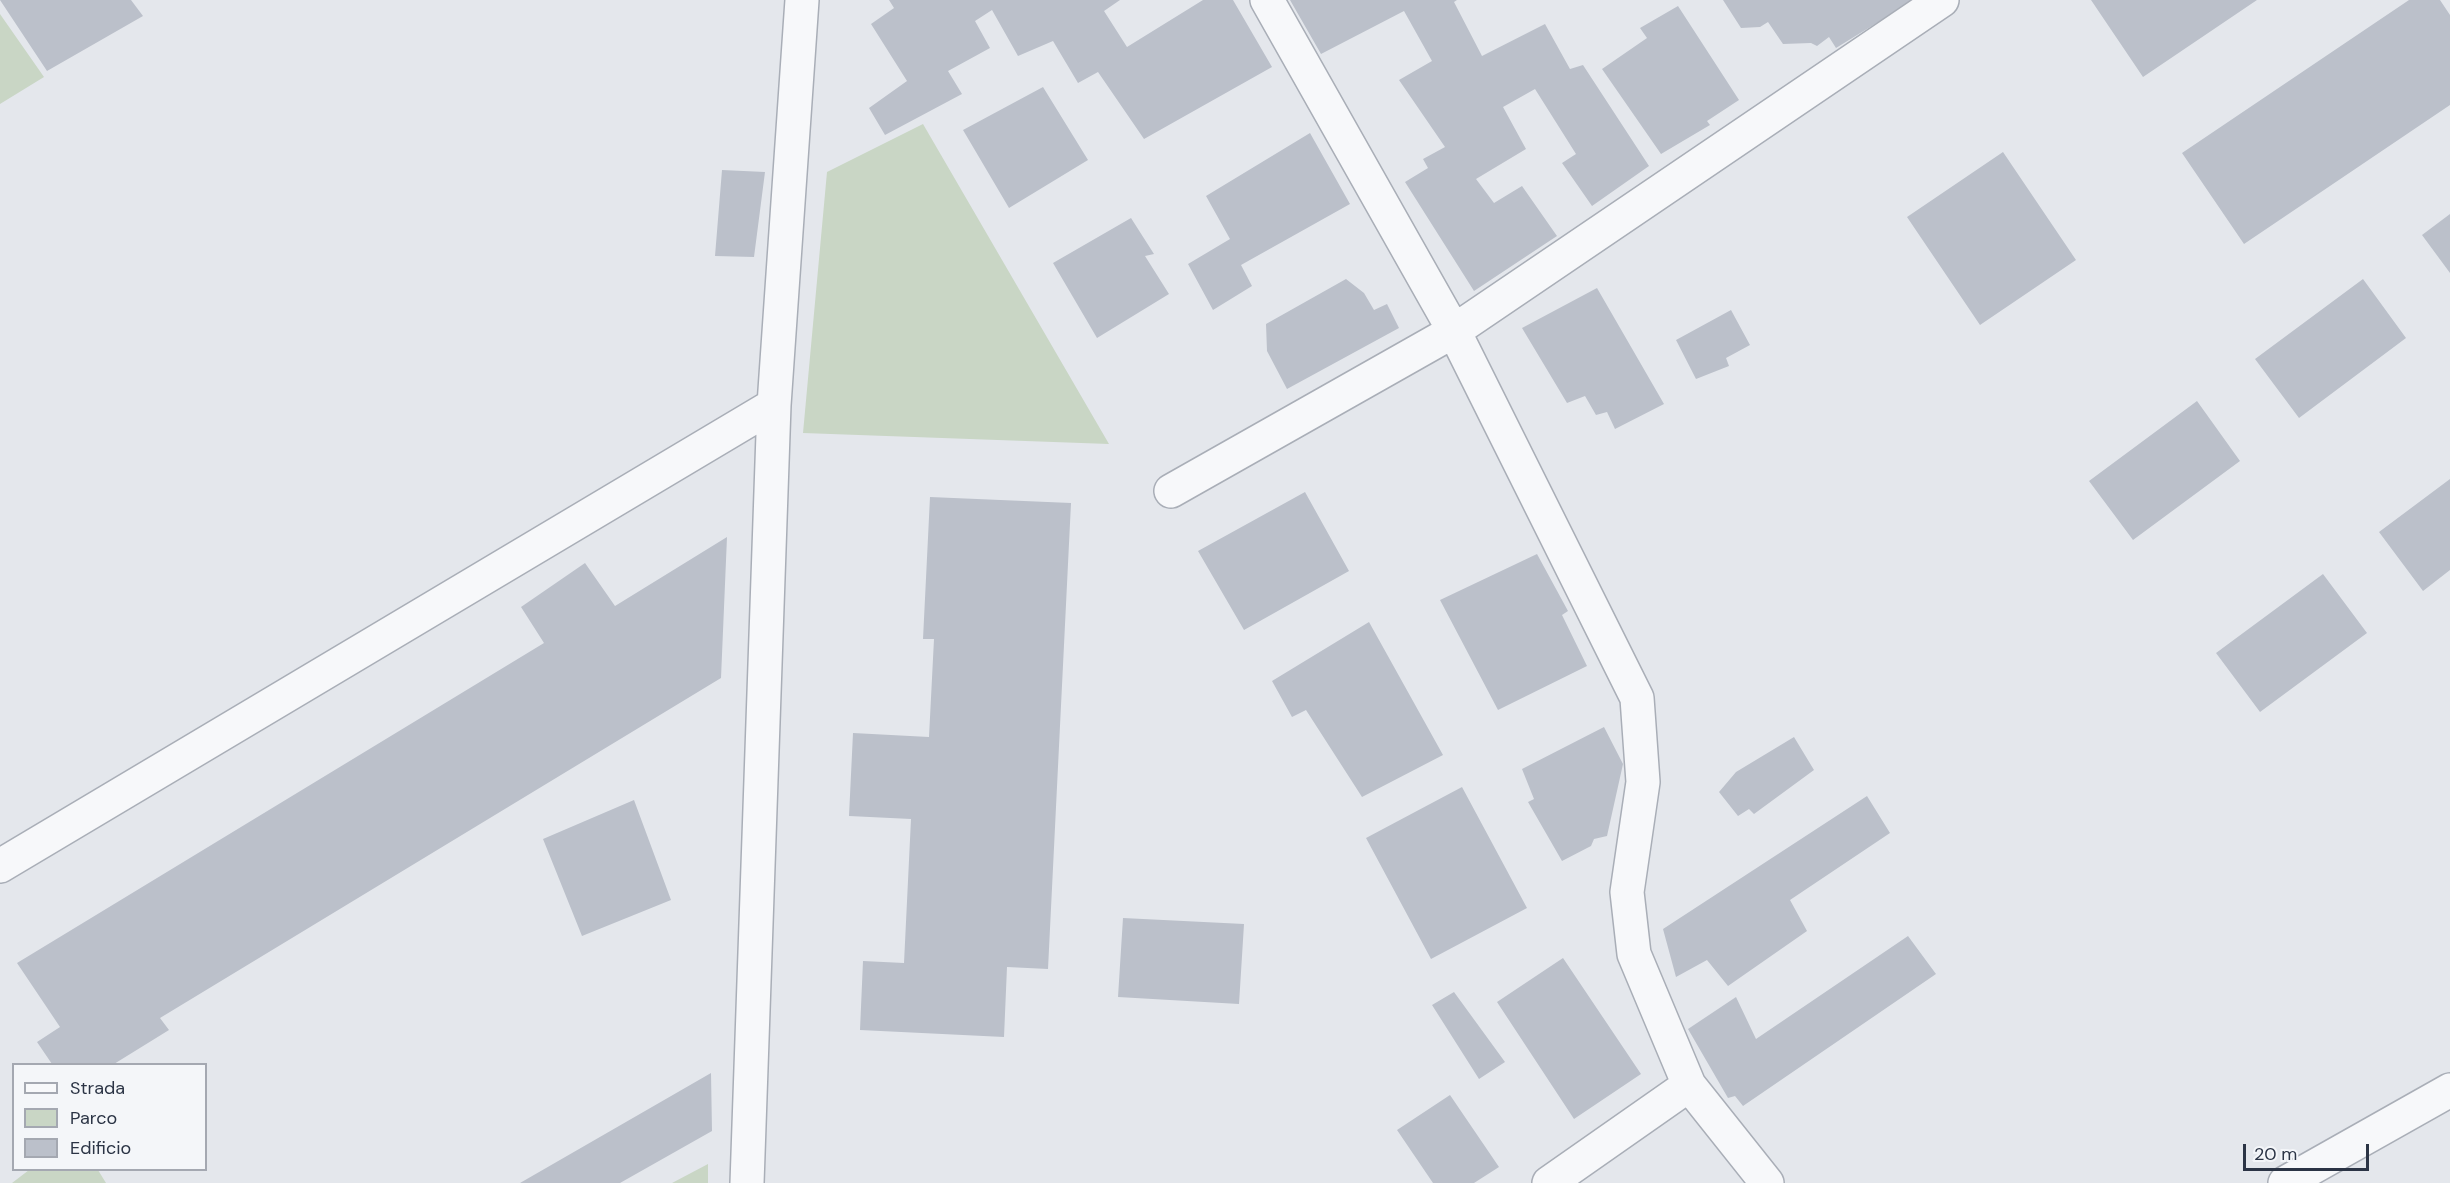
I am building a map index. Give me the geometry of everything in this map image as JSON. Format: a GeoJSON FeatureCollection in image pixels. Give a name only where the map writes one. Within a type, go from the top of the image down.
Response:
{"type":"FeatureCollection","features":[{"type":"Feature","properties":{"kind":"street"},"geometry":{"type":"LineString","coordinates":[[747,1183],[774,405],[802,0]]}},
{"type":"Feature","properties":{"kind":"street"},"geometry":{"type":"LineString","coordinates":[[1267,0],[1454,331],[1637,698],[1643,782],[1628,892],[1634,954],[1689,1085],[1767,1183]]}},
{"type":"Feature","properties":{"kind":"street"},"geometry":{"type":"LineString","coordinates":[[1171,492],[1454,331],[1942,0]]}},
{"type":"Feature","properties":{"kind":"street"},"geometry":{"type":"LineString","coordinates":[[0,866],[774,405]]}},
{"type":"Feature","properties":{"kind":"street"},"geometry":{"type":"LineString","coordinates":[[1549,1183],[1689,1085]]}},
{"type":"Feature","properties":{"kind":"street"},"geometry":{"type":"LineString","coordinates":[[2285,1183],[2450,1090]]}},
{"type":"Feature","properties":{"kind":"green space"},"geometry":{"type":"Polygon","coordinates":[[[0,14],[44,77],[0,104],[0,14]]]}},
{"type":"Feature","properties":{"kind":"green space"},"geometry":{"type":"Polygon","coordinates":[[[923,124],[1109,444],[803,433],[827,172],[923,124]]]}},
{"type":"Feature","properties":{"kind":"green space"},"geometry":{"type":"Polygon","coordinates":[[[708,1164],[708,1183],[672,1183],[708,1164]]]}},
{"type":"Feature","properties":{"kind":"green space"},"geometry":{"type":"Polygon","coordinates":[[[28,1171],[99,1171],[106,1183],[12,1183],[28,1171]]]}},
{"type":"Feature","properties":{"kind":"building"},"geometry":{"type":"Polygon","coordinates":[[[0,0],[131,0],[143,16],[47,71],[0,0]]]}},
{"type":"Feature","properties":{"kind":"building"},"geometry":{"type":"Polygon","coordinates":[[[889,0],[1120,0],[1104,11],[1127,47],[1203,0],[1233,0],[1272,67],[1144,139],[1098,72],[1078,83],[1053,41],[1018,56],[992,10],[975,21],[990,48],[948,71],[962,94],[885,135],[869,108],[907,81],[871,24],[894,8],[889,0]]]}},
{"type":"Feature","properties":{"kind":"building"},"geometry":{"type":"Polygon","coordinates":[[[1290,0],[1457,0],[1454,2],[1482,56],[1545,24],[1570,69],[1583,65],[1649,166],[1592,206],[1562,163],[1576,154],[1535,89],[1503,107],[1526,149],[1476,179],[1494,203],[1522,186],[1557,236],[1474,291],[1405,182],[1428,168],[1423,159],[1445,147],[1399,80],[1432,61],[1404,11],[1321,54],[1290,0]]]}},
{"type":"Feature","properties":{"kind":"building"},"geometry":{"type":"Polygon","coordinates":[[[1723,0],[1914,0],[1836,48],[1829,37],[1817,46],[1811,43],[1783,44],[1768,22],[1760,27],[1741,28],[1723,0]]]}},
{"type":"Feature","properties":{"kind":"building"},"geometry":{"type":"Polygon","coordinates":[[[2091,0],[2257,0],[2143,77],[2091,0]]]}},
{"type":"Feature","properties":{"kind":"building"},"geometry":{"type":"Polygon","coordinates":[[[2409,0],[2440,0],[2450,15],[2450,105],[2244,244],[2182,153],[2409,0]]]}},
{"type":"Feature","properties":{"kind":"building"},"geometry":{"type":"Polygon","coordinates":[[[1678,6],[1739,100],[1707,121],[1710,125],[1661,154],[1602,69],[1647,38],[1640,28],[1678,6]]]}},
{"type":"Feature","properties":{"kind":"building"},"geometry":{"type":"Polygon","coordinates":[[[1043,87],[1088,160],[1009,208],[963,130],[1043,87]]]}},
{"type":"Feature","properties":{"kind":"building"},"geometry":{"type":"Polygon","coordinates":[[[1310,133],[1350,204],[1241,265],[1252,286],[1213,310],[1188,264],[1230,239],[1206,196],[1310,133]]]}},
{"type":"Feature","properties":{"kind":"building"},"geometry":{"type":"Polygon","coordinates":[[[2003,152],[2076,260],[1980,325],[1907,217],[2003,152]]]}},
{"type":"Feature","properties":{"kind":"building"},"geometry":{"type":"Polygon","coordinates":[[[722,170],[765,172],[754,257],[715,256],[722,170]]]}},
{"type":"Feature","properties":{"kind":"building"},"geometry":{"type":"Polygon","coordinates":[[[2450,214],[2450,273],[2422,235],[2450,214]]]}},
{"type":"Feature","properties":{"kind":"building"},"geometry":{"type":"Polygon","coordinates":[[[1131,218],[1154,254],[1145,256],[1169,294],[1097,338],[1053,263],[1131,218]]]}},
{"type":"Feature","properties":{"kind":"building"},"geometry":{"type":"Polygon","coordinates":[[[1346,279],[1364,293],[1374,310],[1387,304],[1399,328],[1287,389],[1267,351],[1266,324],[1346,279]]]}},
{"type":"Feature","properties":{"kind":"building"},"geometry":{"type":"Polygon","coordinates":[[[2363,279],[2406,338],[2299,418],[2255,359],[2363,279]]]}},
{"type":"Feature","properties":{"kind":"building"},"geometry":{"type":"Polygon","coordinates":[[[1597,288],[1664,404],[1615,429],[1607,412],[1596,415],[1585,396],[1567,403],[1522,328],[1597,288]]]}},
{"type":"Feature","properties":{"kind":"building"},"geometry":{"type":"Polygon","coordinates":[[[1731,310],[1750,345],[1726,358],[1729,366],[1696,379],[1676,340],[1731,310]]]}},
{"type":"Feature","properties":{"kind":"building"},"geometry":{"type":"Polygon","coordinates":[[[2197,401],[2240,461],[2133,540],[2089,481],[2197,401]]]}},
{"type":"Feature","properties":{"kind":"building"},"geometry":{"type":"Polygon","coordinates":[[[2450,479],[2450,570],[2423,591],[2379,532],[2450,479]]]}},
{"type":"Feature","properties":{"kind":"building"},"geometry":{"type":"Polygon","coordinates":[[[1305,492],[1349,571],[1244,630],[1198,551],[1305,492]]]}},
{"type":"Feature","properties":{"kind":"building"},"geometry":{"type":"Polygon","coordinates":[[[930,497],[1071,503],[1048,969],[1007,967],[1004,1037],[860,1030],[863,961],[904,963],[911,819],[849,816],[853,733],[929,737],[934,639],[923,639],[930,497]]]}},
{"type":"Feature","properties":{"kind":"building"},"geometry":{"type":"Polygon","coordinates":[[[727,537],[721,678],[160,1018],[169,1030],[116,1063],[51,1063],[37,1042],[60,1027],[17,963],[544,643],[521,607],[585,563],[615,606],[727,537]]]}},
{"type":"Feature","properties":{"kind":"building"},"geometry":{"type":"Polygon","coordinates":[[[1537,554],[1568,611],[1562,615],[1587,666],[1498,710],[1440,600],[1537,554]]]}},
{"type":"Feature","properties":{"kind":"building"},"geometry":{"type":"Polygon","coordinates":[[[2323,574],[2367,633],[2260,712],[2216,653],[2323,574]]]}},
{"type":"Feature","properties":{"kind":"building"},"geometry":{"type":"Polygon","coordinates":[[[1369,622],[1443,755],[1362,797],[1306,710],[1292,717],[1272,681],[1369,622]]]}},
{"type":"Feature","properties":{"kind":"building"},"geometry":{"type":"Polygon","coordinates":[[[1604,727],[1623,764],[1607,836],[1594,839],[1591,846],[1562,861],[1528,802],[1534,799],[1522,769],[1604,727]]]}},
{"type":"Feature","properties":{"kind":"building"},"geometry":{"type":"Polygon","coordinates":[[[1794,737],[1814,770],[1754,814],[1749,809],[1738,816],[1719,792],[1736,772],[1794,737]]]}},
{"type":"Feature","properties":{"kind":"building"},"geometry":{"type":"Polygon","coordinates":[[[1462,787],[1527,908],[1431,959],[1366,838],[1462,787]]]}},
{"type":"Feature","properties":{"kind":"building"},"geometry":{"type":"Polygon","coordinates":[[[1867,796],[1890,833],[1790,900],[1807,931],[1728,986],[1707,960],[1676,977],[1663,929],[1867,796]]]}},
{"type":"Feature","properties":{"kind":"building"},"geometry":{"type":"Polygon","coordinates":[[[634,800],[671,900],[582,936],[543,839],[634,800]]]}},
{"type":"Feature","properties":{"kind":"building"},"geometry":{"type":"Polygon","coordinates":[[[1123,918],[1244,924],[1239,1004],[1118,997],[1123,918]]]}},
{"type":"Feature","properties":{"kind":"building"},"geometry":{"type":"Polygon","coordinates":[[[1908,936],[1936,974],[1743,1106],[1735,1096],[1728,1098],[1688,1029],[1736,997],[1756,1039],[1908,936]]]}},
{"type":"Feature","properties":{"kind":"building"},"geometry":{"type":"Polygon","coordinates":[[[1563,958],[1641,1074],[1574,1119],[1497,1002],[1563,958]]]}},
{"type":"Feature","properties":{"kind":"building"},"geometry":{"type":"Polygon","coordinates":[[[1454,992],[1505,1062],[1479,1079],[1432,1005],[1454,992]]]}},
{"type":"Feature","properties":{"kind":"building"},"geometry":{"type":"Polygon","coordinates":[[[711,1073],[712,1131],[620,1183],[520,1183],[711,1073]]]}},
{"type":"Feature","properties":{"kind":"building"},"geometry":{"type":"Polygon","coordinates":[[[1450,1095],[1499,1167],[1474,1183],[1433,1183],[1397,1130],[1450,1095]]]}}]}
